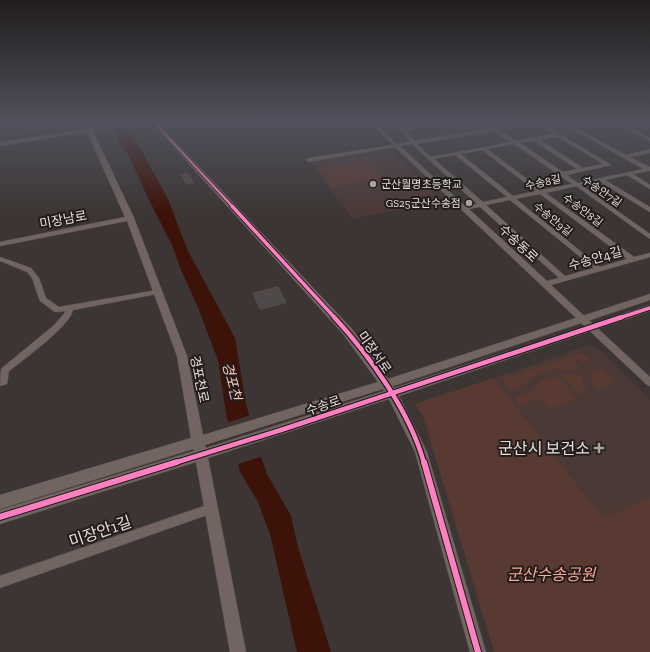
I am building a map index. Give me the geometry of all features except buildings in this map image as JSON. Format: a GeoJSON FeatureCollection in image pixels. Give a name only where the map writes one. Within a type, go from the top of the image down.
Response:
{"type":"FeatureCollection","features":[{"type":"Feature","properties":{"kind":"street","name":"경포천로"},"geometry":{"type":"LineString","coordinates":[[100,152],[130,218],[182,356],[204,447],[210,510],[238,652]]}},
{"type":"Feature","properties":{"kind":"street","name":"미장서로"},"geometry":{"type":"LineString","coordinates":[[182,152],[347,331],[371,360],[388,388],[421,452],[478,652]]}},
{"type":"Feature","properties":{"kind":"street"},"geometry":{"type":"LineString","coordinates":[[309,160],[356,152]]}},
{"type":"Feature","properties":{"kind":"street","name":"수송동로"},"geometry":{"type":"LineString","coordinates":[[403,152],[465,208],[650,382]]}},
{"type":"Feature","properties":{"kind":"street"},"geometry":{"type":"LineString","coordinates":[[425,152],[564,279]]}},
{"type":"Feature","properties":{"kind":"street"},"geometry":{"type":"LineString","coordinates":[[432,158],[465,152]]}},
{"type":"Feature","properties":{"kind":"street","name":"수송안8길"},"geometry":{"type":"LineString","coordinates":[[488,152],[633,260]]}},
{"type":"Feature","properties":{"kind":"street","name":"수송안7길"},"geometry":{"type":"LineString","coordinates":[[529,152],[562,174],[650,237]]}},
{"type":"Feature","properties":{"kind":"street"},"geometry":{"type":"LineString","coordinates":[[555,152],[582,170]]}},
{"type":"Feature","properties":{"kind":"street"},"geometry":{"type":"LineString","coordinates":[[562,174],[608,164],[588,152]]}},
{"type":"Feature","properties":{"kind":"street"},"geometry":{"type":"LineString","coordinates":[[617,152],[649,170]]}},
{"type":"Feature","properties":{"kind":"street"},"geometry":{"type":"LineString","coordinates":[[624,156],[643,152]]}},
{"type":"Feature","properties":{"kind":"street","name":"수송안9길"},"geometry":{"type":"LineString","coordinates":[[457,154],[599,270]]}},
{"type":"Feature","properties":{"kind":"street","name":"수송8길"},"geometry":{"type":"LineString","coordinates":[[465,208],[649,170]]}},
{"type":"Feature","properties":{"kind":"street"},"geometry":{"type":"LineString","coordinates":[[629,174],[650,187]]}},
{"type":"Feature","properties":{"kind":"street"},"geometry":{"type":"LineString","coordinates":[[601,180],[650,210]]}},
{"type":"Feature","properties":{"kind":"street","name":"미장남로"},"geometry":{"type":"LineString","coordinates":[[0,244],[130,218]]}},
{"type":"Feature","properties":{"kind":"street","name":"수송안4길"},"geometry":{"type":"LineString","coordinates":[[546,284],[650,255]]}},
{"type":"Feature","properties":{"kind":"street"},"geometry":{"type":"LineString","coordinates":[[0,260],[7,261],[29,270],[35,278],[43,299],[58,310],[157,292]]}},
{"type":"Feature","properties":{"kind":"street","name":"수송로"},"geometry":{"type":"LineString","coordinates":[[0,516],[204,447],[278,417],[388,388],[587,323],[650,297]]}},
{"type":"Feature","properties":{"kind":"street","name":"수송로"},"geometry":{"type":"LineString","coordinates":[[587,323],[650,308]]}},
{"type":"Feature","properties":{"kind":"street"},"geometry":{"type":"LineString","coordinates":[[0,382],[4,381],[6,370],[56,328],[68,315],[69,309]]}},
{"type":"Feature","properties":{"kind":"street","name":"수송로"},"geometry":{"type":"LineString","coordinates":[[0,502],[204,447],[281,430],[388,388]]}},
{"type":"Feature","properties":{"kind":"street","name":"미장안1길"},"geometry":{"type":"LineString","coordinates":[[0,582],[210,510]]}},
{"type":"Feature","properties":{"kind":"shaded area"},"geometry":{"type":"Polygon","coordinates":[[[354,152],[392,152],[441,201],[352,219],[309,160],[354,152]]]}},
{"type":"Feature","properties":{"kind":"shaded area","name":"군산시 보건소"},"geometry":{"type":"Polygon","coordinates":[[[589,345],[597,348],[650,400],[650,497],[603,518],[494,378],[589,345]]]}},
{"type":"Feature","properties":{"kind":"green space"},"geometry":{"type":"Polygon","coordinates":[[[368,160],[383,177],[331,187],[318,169],[368,160]]]}},
{"type":"Feature","properties":{"kind":"green space"},"geometry":{"type":"Polygon","coordinates":[[[583,353],[590,361],[581,363],[579,359],[574,360],[578,369],[551,369],[535,375],[523,386],[512,391],[502,379],[583,353]]]}},
{"type":"Feature","properties":{"kind":"green space"},"geometry":{"type":"Polygon","coordinates":[[[603,368],[616,382],[596,389],[589,373],[603,368]]]}},
{"type":"Feature","properties":{"kind":"green space"},"geometry":{"type":"Polygon","coordinates":[[[561,374],[580,374],[587,392],[580,395],[561,374]]]}},
{"type":"Feature","properties":{"kind":"green space"},"geometry":{"type":"Polygon","coordinates":[[[558,377],[577,399],[549,409],[540,398],[521,405],[515,398],[530,392],[542,381],[558,377]]]}},
{"type":"Feature","properties":{"kind":"green space","name":"군산수송공원"},"geometry":{"type":"Polygon","coordinates":[[[494,378],[603,518],[650,497],[650,652],[494,652],[423,416],[414,404],[494,378]]]}},
{"type":"Feature","properties":{"kind":"water","name":"경포천"},"geometry":{"type":"Polygon","coordinates":[[[127,152],[142,152],[167,197],[188,251],[235,338],[246,404],[260,454],[267,474],[291,516],[298,547],[331,652],[297,652],[270,534],[258,502],[240,472],[226,414],[218,360],[172,245],[127,152]]]}},
{"type":"Feature","properties":{"kind":"pier"},"geometry":{"type":"Polygon","coordinates":[[[251,415],[263,456],[236,465],[226,423],[251,415]]]}},
{"type":"Feature","properties":{"kind":"cycle path"},"geometry":{"type":"LineString","coordinates":[[182,152],[347,331],[369,359],[397,404],[421,452],[478,652]]}},
{"type":"Feature","properties":{"kind":"cycle path"},"geometry":{"type":"LineString","coordinates":[[0,517],[281,430],[650,308]]}},
{"type":"Feature","properties":{"kind":"place","name":"군산월명초등학교"},"geometry":{"type":"Point","coordinates":[373,184]}},
{"type":"Feature","properties":{"kind":"place","name":"GS25군산수송점"},"geometry":{"type":"Point","coordinates":[469,203]}},
{"type":"Feature","properties":{"kind":"place","name":"군산시 보건소"},"geometry":{"type":"Point","coordinates":[599,448]}}]}
